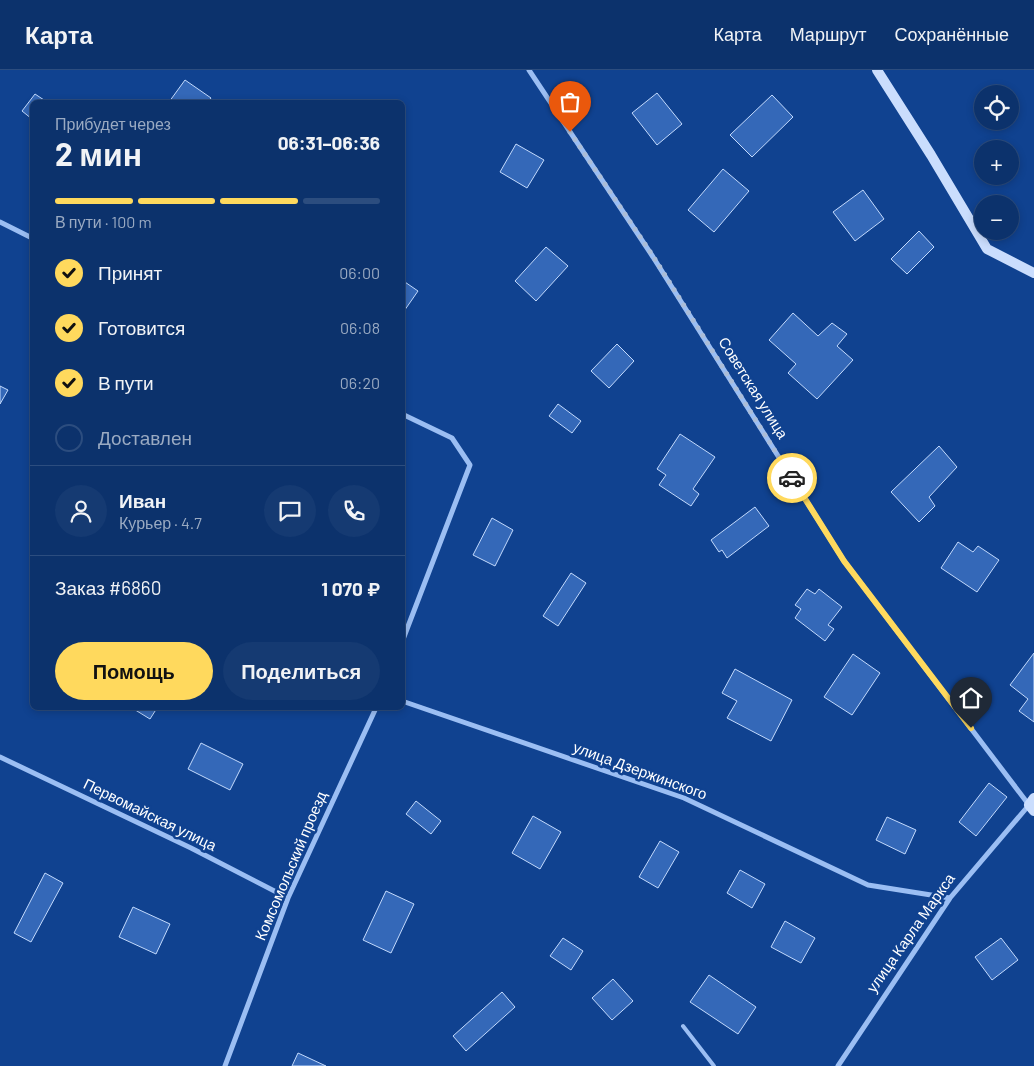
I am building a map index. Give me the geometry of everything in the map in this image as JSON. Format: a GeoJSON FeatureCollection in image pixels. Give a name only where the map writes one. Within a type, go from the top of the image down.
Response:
{"type":"FeatureCollection","features":[{"type":"Feature","properties":{"kind":"main road"},"geometry":{"type":"LineString","coordinates":[[877,70],[931,155],[987,249],[1034,273]]}},
{"type":"Feature","properties":{"kind":"street","name":"Советская улица"},"geometry":{"type":"LineString","coordinates":[[529,70],[653,256],[844,561],[1032,805]]}},
{"type":"Feature","properties":{"kind":"street"},"geometry":{"type":"LineString","coordinates":[[0,222],[30,237]]}},
{"type":"Feature","properties":{"kind":"street"},"geometry":{"type":"LineString","coordinates":[[405,415],[452,438],[470,465],[405,634]]}},
{"type":"Feature","properties":{"kind":"street","name":"улица Дзержинского"},"geometry":{"type":"LineString","coordinates":[[405,703],[684,798],[868,885],[950,898]]}},
{"type":"Feature","properties":{"kind":"street","name":"Комсомольский проезд"},"geometry":{"type":"LineString","coordinates":[[226,1066],[288,898],[375,710]]}},
{"type":"Feature","properties":{"kind":"street","name":"Первомайская улица"},"geometry":{"type":"LineString","coordinates":[[0,757],[191,848],[288,898]]}},
{"type":"Feature","properties":{"kind":"street","name":"улица Карла Маркса"},"geometry":{"type":"LineString","coordinates":[[838,1066],[950,898],[1032,805]]}},
{"type":"Feature","properties":{"kind":"lane"},"geometry":{"type":"LineString","coordinates":[[683,1026],[714,1066]]}},
{"type":"Feature","properties":{"kind":"building"},"geometry":{"type":"Polygon","coordinates":[[[185,80],[211,98],[210,100],[170,100],[185,80]]]}},
{"type":"Feature","properties":{"kind":"building"},"geometry":{"type":"Polygon","coordinates":[[[657,93],[682,124],[657,145],[632,113],[657,93]]]}},
{"type":"Feature","properties":{"kind":"building"},"geometry":{"type":"Polygon","coordinates":[[[35,94],[44,100],[30,100],[35,94]]]}},
{"type":"Feature","properties":{"kind":"building"},"geometry":{"type":"Polygon","coordinates":[[[772,95],[793,117],[752,157],[730,135],[772,95]]]}},
{"type":"Feature","properties":{"kind":"building"},"geometry":{"type":"Polygon","coordinates":[[[30,101],[30,117],[22,111],[30,101]]]}},
{"type":"Feature","properties":{"kind":"building"},"geometry":{"type":"Polygon","coordinates":[[[516,144],[544,160],[527,188],[500,172],[516,144]]]}},
{"type":"Feature","properties":{"kind":"building"},"geometry":{"type":"Polygon","coordinates":[[[723,169],[749,191],[714,232],[688,210],[723,169]]]}},
{"type":"Feature","properties":{"kind":"building"},"geometry":{"type":"Polygon","coordinates":[[[863,190],[884,219],[855,241],[833,212],[863,190]]]}},
{"type":"Feature","properties":{"kind":"building"},"geometry":{"type":"Polygon","coordinates":[[[919,231],[934,247],[907,274],[891,259],[919,231]]]}},
{"type":"Feature","properties":{"kind":"building"},"geometry":{"type":"Polygon","coordinates":[[[546,247],[568,266],[536,301],[515,281],[546,247]]]}},
{"type":"Feature","properties":{"kind":"building"},"geometry":{"type":"Polygon","coordinates":[[[405,282],[418,291],[405,310],[405,282]]]}},
{"type":"Feature","properties":{"kind":"building"},"geometry":{"type":"Polygon","coordinates":[[[793,313],[818,336],[832,323],[847,334],[837,346],[853,360],[817,399],[788,373],[796,364],[769,340],[793,313]]]}},
{"type":"Feature","properties":{"kind":"building"},"geometry":{"type":"Polygon","coordinates":[[[617,344],[634,361],[609,388],[591,371],[617,344]]]}},
{"type":"Feature","properties":{"kind":"building"},"geometry":{"type":"Polygon","coordinates":[[[0,386],[8,390],[0,404],[0,386]]]}},
{"type":"Feature","properties":{"kind":"building"},"geometry":{"type":"Polygon","coordinates":[[[558,404],[581,421],[572,433],[549,416],[558,404]]]}},
{"type":"Feature","properties":{"kind":"building"},"geometry":{"type":"Polygon","coordinates":[[[680,434],[715,457],[693,489],[699,494],[691,506],[659,485],[666,475],[657,469],[680,434]]]}},
{"type":"Feature","properties":{"kind":"building"},"geometry":{"type":"Polygon","coordinates":[[[939,446],[957,467],[929,497],[935,506],[919,522],[891,492],[939,446]]]}},
{"type":"Feature","properties":{"kind":"building"},"geometry":{"type":"Polygon","coordinates":[[[755,507],[769,526],[727,558],[722,550],[719,552],[711,540],[755,507]]]}},
{"type":"Feature","properties":{"kind":"building"},"geometry":{"type":"Polygon","coordinates":[[[492,518],[513,530],[495,566],[473,555],[492,518]]]}},
{"type":"Feature","properties":{"kind":"building"},"geometry":{"type":"Polygon","coordinates":[[[958,542],[973,552],[978,546],[999,560],[977,592],[941,568],[958,542]]]}},
{"type":"Feature","properties":{"kind":"building"},"geometry":{"type":"Polygon","coordinates":[[[571,573],[586,583],[558,626],[543,616],[571,573]]]}},
{"type":"Feature","properties":{"kind":"building"},"geometry":{"type":"Polygon","coordinates":[[[807,589],[815,594],[819,589],[842,607],[828,625],[834,629],[825,641],[795,618],[801,609],[795,605],[807,589]]]}},
{"type":"Feature","properties":{"kind":"building"},"geometry":{"type":"Polygon","coordinates":[[[1034,653],[1034,722],[1019,711],[1028,699],[1010,685],[1034,653]]]}},
{"type":"Feature","properties":{"kind":"building"},"geometry":{"type":"Polygon","coordinates":[[[853,654],[880,673],[852,715],[824,697],[853,654]]]}},
{"type":"Feature","properties":{"kind":"building"},"geometry":{"type":"Polygon","coordinates":[[[735,669],[792,700],[771,741],[727,718],[737,701],[722,693],[735,669]]]}},
{"type":"Feature","properties":{"kind":"building"},"geometry":{"type":"Polygon","coordinates":[[[135,710],[156,710],[150,719],[135,710]]]}},
{"type":"Feature","properties":{"kind":"building"},"geometry":{"type":"Polygon","coordinates":[[[201,743],[243,764],[230,790],[188,769],[201,743]]]}},
{"type":"Feature","properties":{"kind":"building"},"geometry":{"type":"Polygon","coordinates":[[[989,783],[1007,797],[976,836],[959,822],[989,783]]]}},
{"type":"Feature","properties":{"kind":"building"},"geometry":{"type":"Polygon","coordinates":[[[416,801],[441,821],[431,834],[406,814],[416,801]]]}},
{"type":"Feature","properties":{"kind":"building"},"geometry":{"type":"Polygon","coordinates":[[[533,816],[561,832],[540,869],[512,853],[533,816]]]}},
{"type":"Feature","properties":{"kind":"building"},"geometry":{"type":"Polygon","coordinates":[[[887,817],[916,830],[905,854],[876,840],[887,817]]]}},
{"type":"Feature","properties":{"kind":"building"},"geometry":{"type":"Polygon","coordinates":[[[660,841],[679,852],[658,888],[639,877],[660,841]]]}},
{"type":"Feature","properties":{"kind":"building"},"geometry":{"type":"Polygon","coordinates":[[[740,870],[765,884],[752,908],[727,893],[740,870]]]}},
{"type":"Feature","properties":{"kind":"building"},"geometry":{"type":"Polygon","coordinates":[[[45,873],[63,883],[31,942],[14,933],[45,873]]]}},
{"type":"Feature","properties":{"kind":"building"},"geometry":{"type":"Polygon","coordinates":[[[386,891],[414,904],[391,953],[363,940],[386,891]]]}},
{"type":"Feature","properties":{"kind":"building"},"geometry":{"type":"Polygon","coordinates":[[[133,907],[170,924],[156,954],[119,937],[133,907]]]}},
{"type":"Feature","properties":{"kind":"building"},"geometry":{"type":"Polygon","coordinates":[[[785,921],[815,938],[801,963],[771,947],[785,921]]]}},
{"type":"Feature","properties":{"kind":"building"},"geometry":{"type":"Polygon","coordinates":[[[563,938],[583,951],[571,970],[550,956],[563,938]]]}},
{"type":"Feature","properties":{"kind":"building"},"geometry":{"type":"Polygon","coordinates":[[[1001,938],[1018,960],[992,980],[975,957],[1001,938]]]}},
{"type":"Feature","properties":{"kind":"building"},"geometry":{"type":"Polygon","coordinates":[[[709,975],[756,1007],[738,1034],[690,1002],[709,975]]]}},
{"type":"Feature","properties":{"kind":"building"},"geometry":{"type":"Polygon","coordinates":[[[613,979],[633,1001],[612,1020],[592,998],[613,979]]]}},
{"type":"Feature","properties":{"kind":"building"},"geometry":{"type":"Polygon","coordinates":[[[502,992],[515,1007],[466,1051],[453,1036],[502,992]]]}},
{"type":"Feature","properties":{"kind":"building"},"geometry":{"type":"Polygon","coordinates":[[[298,1053],[326,1066],[292,1066],[298,1053]]]}},
{"type":"Feature","properties":{"kind":"way so far"},"geometry":{"type":"LineString","coordinates":[[570,132],[653,256],[792,478]]}},
{"type":"Feature","properties":{"kind":"route"},"geometry":{"type":"LineString","coordinates":[[792,478],[844,561],[971,728]]}}]}
